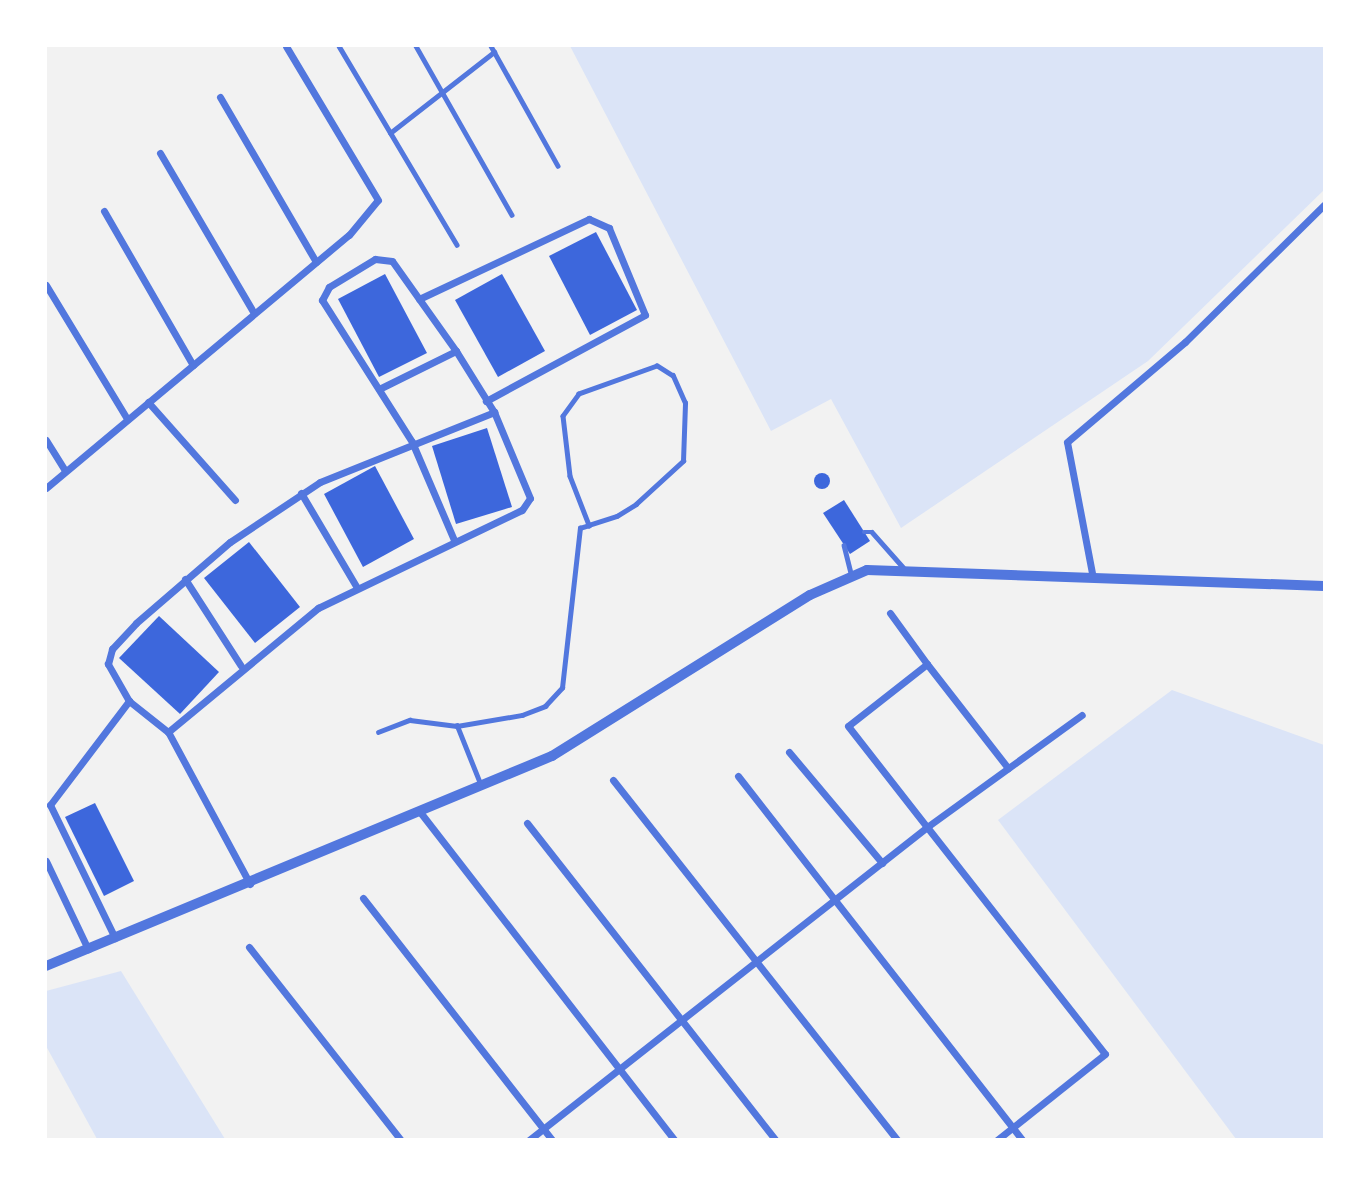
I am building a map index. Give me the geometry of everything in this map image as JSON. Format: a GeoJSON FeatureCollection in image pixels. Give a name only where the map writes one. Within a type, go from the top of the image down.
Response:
{"type":"FeatureCollection","features":[{"type":"Feature","properties":{"kind":"street"},"geometry":{"type":"LineString","coordinates":[[46,488],[316,262],[378,200],[286,46]]}},
{"type":"Feature","properties":{"kind":"street"},"geometry":{"type":"LineString","coordinates":[[220,97],[316,262]]}},
{"type":"Feature","properties":{"kind":"street"},"geometry":{"type":"LineString","coordinates":[[160,153],[254,313]]}},
{"type":"Feature","properties":{"kind":"street"},"geometry":{"type":"LineString","coordinates":[[1092,573],[1067,442],[1185,342],[1325,205]]}},
{"type":"Feature","properties":{"kind":"street"},"geometry":{"type":"LineString","coordinates":[[104,211],[193,365]]}},
{"type":"Feature","properties":{"kind":"street"},"geometry":{"type":"LineString","coordinates":[[419,299],[589,219],[609,228],[645,316],[486,401]]}},
{"type":"Feature","properties":{"kind":"street"},"geometry":{"type":"LineString","coordinates":[[168,732],[241,666],[356,586],[522,510],[530,498],[494,412],[456,351],[392,261],[380,257],[322,295],[412,442],[454,540]]}},
{"type":"Feature","properties":{"kind":"street"},"geometry":{"type":"LineString","coordinates":[[46,285],[127,419]]}},
{"type":"Feature","properties":{"kind":"street"},"geometry":{"type":"LineString","coordinates":[[379,389],[456,351]]}},
{"type":"Feature","properties":{"kind":"street"},"geometry":{"type":"LineString","coordinates":[[148,402],[234,500]]}},
{"type":"Feature","properties":{"kind":"street"},"geometry":{"type":"LineString","coordinates":[[250,884],[168,732],[129,701],[107,656],[185,579],[301,493],[412,442],[494,412]]}},
{"type":"Feature","properties":{"kind":"street"},"geometry":{"type":"LineString","coordinates":[[46,440],[65,471]]}},
{"type":"Feature","properties":{"kind":"street"},"geometry":{"type":"LineString","coordinates":[[301,493],[356,586]]}},
{"type":"Feature","properties":{"kind":"street"},"geometry":{"type":"LineString","coordinates":[[46,966],[250,884],[552,756],[852,575],[903,566],[1325,586]]}},
{"type":"Feature","properties":{"kind":"street"},"geometry":{"type":"LineString","coordinates":[[185,579],[241,666]]}},
{"type":"Feature","properties":{"kind":"street"},"geometry":{"type":"LineString","coordinates":[[890,614],[1008,768]]}},
{"type":"Feature","properties":{"kind":"street"},"geometry":{"type":"LineString","coordinates":[[928,664],[848,726],[1105,1054],[997,1139]]}},
{"type":"Feature","properties":{"kind":"street"},"geometry":{"type":"LineString","coordinates":[[115,938],[50,805],[129,701]]}},
{"type":"Feature","properties":{"kind":"street"},"geometry":{"type":"LineString","coordinates":[[529,1139],[927,827],[1082,715]]}},
{"type":"Feature","properties":{"kind":"street"},"geometry":{"type":"LineString","coordinates":[[789,752],[882,863]]}},
{"type":"Feature","properties":{"kind":"street"},"geometry":{"type":"LineString","coordinates":[[738,776],[1022,1139]]}},
{"type":"Feature","properties":{"kind":"street"},"geometry":{"type":"LineString","coordinates":[[613,780],[897,1139]]}},
{"type":"Feature","properties":{"kind":"street"},"geometry":{"type":"LineString","coordinates":[[420,812],[674,1139]]}},
{"type":"Feature","properties":{"kind":"street"},"geometry":{"type":"LineString","coordinates":[[527,823],[685,1019],[776,1139]]}},
{"type":"Feature","properties":{"kind":"street"},"geometry":{"type":"LineString","coordinates":[[46,861],[88,949]]}},
{"type":"Feature","properties":{"kind":"street"},"geometry":{"type":"LineString","coordinates":[[363,898],[552,1139]]}},
{"type":"Feature","properties":{"kind":"street"},"geometry":{"type":"LineString","coordinates":[[249,947],[401,1139]]}},
{"type":"Feature","properties":{"kind":"lane"},"geometry":{"type":"LineString","coordinates":[[339,46],[457,245]]}},
{"type":"Feature","properties":{"kind":"lane"},"geometry":{"type":"LineString","coordinates":[[416,46],[512,215]]}},
{"type":"Feature","properties":{"kind":"lane"},"geometry":{"type":"LineString","coordinates":[[491,46],[558,166]]}},
{"type":"Feature","properties":{"kind":"lane"},"geometry":{"type":"LineString","coordinates":[[390,133],[494,52]]}},
{"type":"Feature","properties":{"kind":"lane"},"geometry":{"type":"LineString","coordinates":[[378,732],[410,720],[457,726],[522,715],[545,706],[562,688],[580,528],[589,525],[636,504],[683,461],[685,403],[673,376],[657,366],[579,394],[563,416],[570,476],[589,525]]}},
{"type":"Feature","properties":{"kind":"lane"},"geometry":{"type":"LineString","coordinates":[[864,532],[872,532],[903,566]]}},
{"type":"Feature","properties":{"kind":"lane"},"geometry":{"type":"LineString","coordinates":[[844,545],[852,575]]}},
{"type":"Feature","properties":{"kind":"lane"},"geometry":{"type":"LineString","coordinates":[[457,726],[481,787]]}},
{"type":"Feature","properties":{"kind":"shaded area"},"geometry":{"type":"Polygon","coordinates":[[[570,46],[1324,46],[1324,190],[1148,361],[901,528],[831,399],[771,431],[570,46]]]}},
{"type":"Feature","properties":{"kind":"shaded area"},"geometry":{"type":"Polygon","coordinates":[[[1172,690],[1324,745],[1324,1139],[1236,1139],[998,820],[1172,690]]]}},
{"type":"Feature","properties":{"kind":"shaded area"},"geometry":{"type":"Polygon","coordinates":[[[121,971],[225,1139],[97,1139],[46,1046],[46,991],[121,971]]]}},
{"type":"Feature","properties":{"kind":"building"},"geometry":{"type":"Polygon","coordinates":[[[596,232],[637,310],[590,335],[549,256],[596,232]]]}},
{"type":"Feature","properties":{"kind":"building"},"geometry":{"type":"Polygon","coordinates":[[[385,274],[427,353],[379,377],[338,299],[385,274]]]}},
{"type":"Feature","properties":{"kind":"building"},"geometry":{"type":"Polygon","coordinates":[[[502,274],[545,351],[498,377],[455,300],[502,274]]]}},
{"type":"Feature","properties":{"kind":"building"},"geometry":{"type":"Polygon","coordinates":[[[487,428],[512,507],[456,524],[432,446],[487,428]]]}},
{"type":"Feature","properties":{"kind":"building"},"geometry":{"type":"Polygon","coordinates":[[[375,466],[414,539],[363,567],[324,494],[375,466]]]}},
{"type":"Feature","properties":{"kind":"building"},"geometry":{"type":"Polygon","coordinates":[[[822,473],[828,475],[828,487],[822,489],[816,487],[814,481],[816,475],[822,473]]]}},
{"type":"Feature","properties":{"kind":"building"},"geometry":{"type":"Polygon","coordinates":[[[844,500],[870,541],[850,554],[823,513],[844,500]]]}},
{"type":"Feature","properties":{"kind":"building"},"geometry":{"type":"Polygon","coordinates":[[[249,542],[300,607],[255,643],[204,578],[249,542]]]}},
{"type":"Feature","properties":{"kind":"building"},"geometry":{"type":"Polygon","coordinates":[[[159,616],[219,672],[180,714],[119,658],[159,616]]]}},
{"type":"Feature","properties":{"kind":"building"},"geometry":{"type":"Polygon","coordinates":[[[95,803],[134,881],[104,896],[65,817],[95,803]]]}}]}
